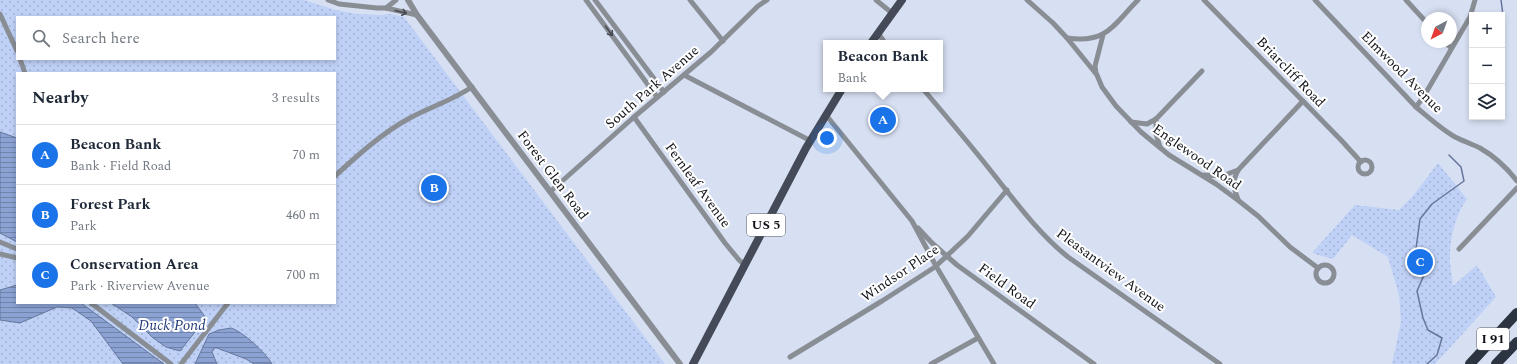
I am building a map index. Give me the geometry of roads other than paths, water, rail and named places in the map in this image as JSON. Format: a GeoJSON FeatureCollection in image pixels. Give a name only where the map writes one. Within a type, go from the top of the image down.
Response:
{"type":"FeatureCollection","features":[{"type":"Feature","properties":{"kind":"highway","name":"I 91"},"geometry":{"type":"LineString","coordinates":[[1470,364],[1517,314]]}},
{"type":"Feature","properties":{"kind":"highway","name":"I 91"},"geometry":{"type":"LineString","coordinates":[[1496,364],[1517,342]]}},
{"type":"Feature","properties":{"kind":"main road"},"geometry":{"type":"LineString","coordinates":[[873,40],[902,0]]}},
{"type":"Feature","properties":{"kind":"main road","name":"US 5"},"geometry":{"type":"LineString","coordinates":[[693,364],[811,141],[840,92]]}},
{"type":"Feature","properties":{"kind":"street"},"geometry":{"type":"LineString","coordinates":[[328,0],[339,4],[358,7],[386,8],[417,15]]}},
{"type":"Feature","properties":{"kind":"street"},"geometry":{"type":"LineString","coordinates":[[386,8],[396,0]]}},
{"type":"Feature","properties":{"kind":"street","name":"Forest Glen Road"},"geometry":{"type":"LineString","coordinates":[[408,0],[417,15],[680,364]]}},
{"type":"Feature","properties":{"kind":"street"},"geometry":{"type":"LineString","coordinates":[[586,0],[657,97]]}},
{"type":"Feature","properties":{"kind":"street"},"geometry":{"type":"LineString","coordinates":[[595,0],[664,92]]}},
{"type":"Feature","properties":{"kind":"street"},"geometry":{"type":"LineString","coordinates":[[690,0],[723,41]]}},
{"type":"Feature","properties":{"kind":"street","name":"South Park Avenue"},"geometry":{"type":"LineString","coordinates":[[550,192],[657,97],[723,41],[758,6],[767,0]]}},
{"type":"Feature","properties":{"kind":"street"},"geometry":{"type":"LineString","coordinates":[[876,0],[892,13]]}},
{"type":"Feature","properties":{"kind":"street","name":"Englewood Road"},"geometry":{"type":"LineString","coordinates":[[1027,0],[1053,23],[1067,38],[1097,75],[1106,94],[1130,122],[1175,160],[1216,184],[1239,201],[1271,228],[1290,247],[1318,268]]}},
{"type":"Feature","properties":{"kind":"street"},"geometry":{"type":"LineString","coordinates":[[1067,38],[1082,40],[1103,35],[1138,0]]}},
{"type":"Feature","properties":{"kind":"street","name":"Briarcliff Road"},"geometry":{"type":"LineString","coordinates":[[1204,0],[1361,162]]}},
{"type":"Feature","properties":{"kind":"street","name":"Elmwood Avenue"},"geometry":{"type":"LineString","coordinates":[[1315,0],[1431,120],[1454,136],[1489,154],[1508,170],[1517,181]]}},
{"type":"Feature","properties":{"kind":"street"},"geometry":{"type":"LineString","coordinates":[[1406,0],[1421,16]]}},
{"type":"Feature","properties":{"kind":"street"},"geometry":{"type":"LineString","coordinates":[[1457,38],[1470,17],[1475,0]]}},
{"type":"Feature","properties":{"kind":"street"},"geometry":{"type":"LineString","coordinates":[[0,14],[16,49]]}},
{"type":"Feature","properties":{"kind":"street"},"geometry":{"type":"LineString","coordinates":[[878,34],[883,40]]}},
{"type":"Feature","properties":{"kind":"street"},"geometry":{"type":"LineString","coordinates":[[1097,75],[1095,66],[1103,35]]}},
{"type":"Feature","properties":{"kind":"street"},"geometry":{"type":"LineString","coordinates":[[1416,106],[1424,96],[1451,48]]}},
{"type":"Feature","properties":{"kind":"street"},"geometry":{"type":"LineString","coordinates":[[20,60],[25,72]]}},
{"type":"Feature","properties":{"kind":"street"},"geometry":{"type":"LineString","coordinates":[[1130,122],[1147,124],[1156,119],[1202,71]]}},
{"type":"Feature","properties":{"kind":"street"},"geometry":{"type":"LineString","coordinates":[[684,75],[811,141]]}},
{"type":"Feature","properties":{"kind":"street"},"geometry":{"type":"LineString","coordinates":[[336,175],[374,142],[399,124],[419,113],[454,98],[472,87]]}},
{"type":"Feature","properties":{"kind":"street","name":"Pleasantview Avenue"},"geometry":{"type":"LineString","coordinates":[[925,92],[1031,221],[1057,248],[1220,364]]}},
{"type":"Feature","properties":{"kind":"street"},"geometry":{"type":"LineString","coordinates":[[1239,201],[1233,183],[1239,169],[1303,101]]}},
{"type":"Feature","properties":{"kind":"street","name":"Field Road"},"geometry":{"type":"LineString","coordinates":[[826,115],[912,221],[932,243],[957,265],[1094,364]]}},
{"type":"Feature","properties":{"kind":"street","name":"Fernleaf Avenue"},"geometry":{"type":"LineString","coordinates":[[634,118],[725,242],[739,260],[745,265]]}},
{"type":"Feature","properties":{"kind":"street"},"geometry":{"type":"LineString","coordinates":[[1156,119],[1156,134],[1161,149]]}},
{"type":"Feature","properties":{"kind":"street"},"geometry":{"type":"LineString","coordinates":[[1200,174],[1222,176],[1239,169]]}},
{"type":"Feature","properties":{"kind":"street"},"geometry":{"type":"LineString","coordinates":[[1459,249],[1517,188]]}},
{"type":"Feature","properties":{"kind":"street","name":"Windsor Place"},"geometry":{"type":"LineString","coordinates":[[790,357],[936,266],[968,236],[1007,190]]}},
{"type":"Feature","properties":{"kind":"street","name":"Field Road"},"geometry":{"type":"LineString","coordinates":[[912,221],[936,266],[994,364]]}},
{"type":"Feature","properties":{"kind":"street"},"geometry":{"type":"LineString","coordinates":[[0,242],[16,249]]}},
{"type":"Feature","properties":{"kind":"street"},"geometry":{"type":"LineString","coordinates":[[0,254],[16,258]]}},
{"type":"Feature","properties":{"kind":"street"},"geometry":{"type":"LineString","coordinates":[[92,304],[171,364]]}},
{"type":"Feature","properties":{"kind":"street"},"geometry":{"type":"LineString","coordinates":[[181,364],[227,304]]}},
{"type":"Feature","properties":{"kind":"street"},"geometry":{"type":"LineString","coordinates":[[931,364],[978,338]]}},
{"type":"Feature","properties":{"kind":"water"},"geometry":{"type":"Polygon","coordinates":[[[0,132],[16,138],[16,241],[0,233],[0,132]]]}},
{"type":"Feature","properties":{"kind":"water"},"geometry":{"type":"Polygon","coordinates":[[[16,285],[16,304],[82,304],[164,364],[123,364],[91,321],[72,308],[57,307],[20,323],[0,320],[0,290],[16,285]]]}},
{"type":"Feature","properties":{"kind":"water","name":"Duck Pond"},"geometry":{"type":"Polygon","coordinates":[[[112,304],[196,304],[206,318],[180,351],[166,347],[152,337],[132,317],[112,304]]]}},
{"type":"Feature","properties":{"kind":"water"},"geometry":{"type":"Polygon","coordinates":[[[231,328],[241,333],[253,343],[265,354],[272,364],[254,364],[246,359],[214,348],[212,352],[217,364],[195,364],[209,334],[219,330],[231,328]]]}},
{"type":"Feature","properties":{"kind":"waterway"},"geometry":{"type":"LineString","coordinates":[[1501,0],[1503,12]]}},
{"type":"Feature","properties":{"kind":"waterway"},"geometry":{"type":"LineString","coordinates":[[1427,364],[1437,355],[1442,338],[1428,330],[1423,318],[1417,291],[1425,273],[1415,256],[1420,219],[1432,204],[1464,181],[1461,167],[1449,155]]}},
{"type":"Feature","properties":{"kind":"waterway"},"geometry":{"type":"LineString","coordinates":[[201,323],[204,326]]}},
{"type":"Feature","properties":{"kind":"place","name":"Beacon Bank"},"geometry":{"type":"Point","coordinates":[883,120]}},
{"type":"Feature","properties":{"kind":"place","name":"Forest Park"},"geometry":{"type":"Point","coordinates":[434,188]}},
{"type":"Feature","properties":{"kind":"place","name":"Conservation Area"},"geometry":{"type":"Point","coordinates":[1420,262]}}]}
